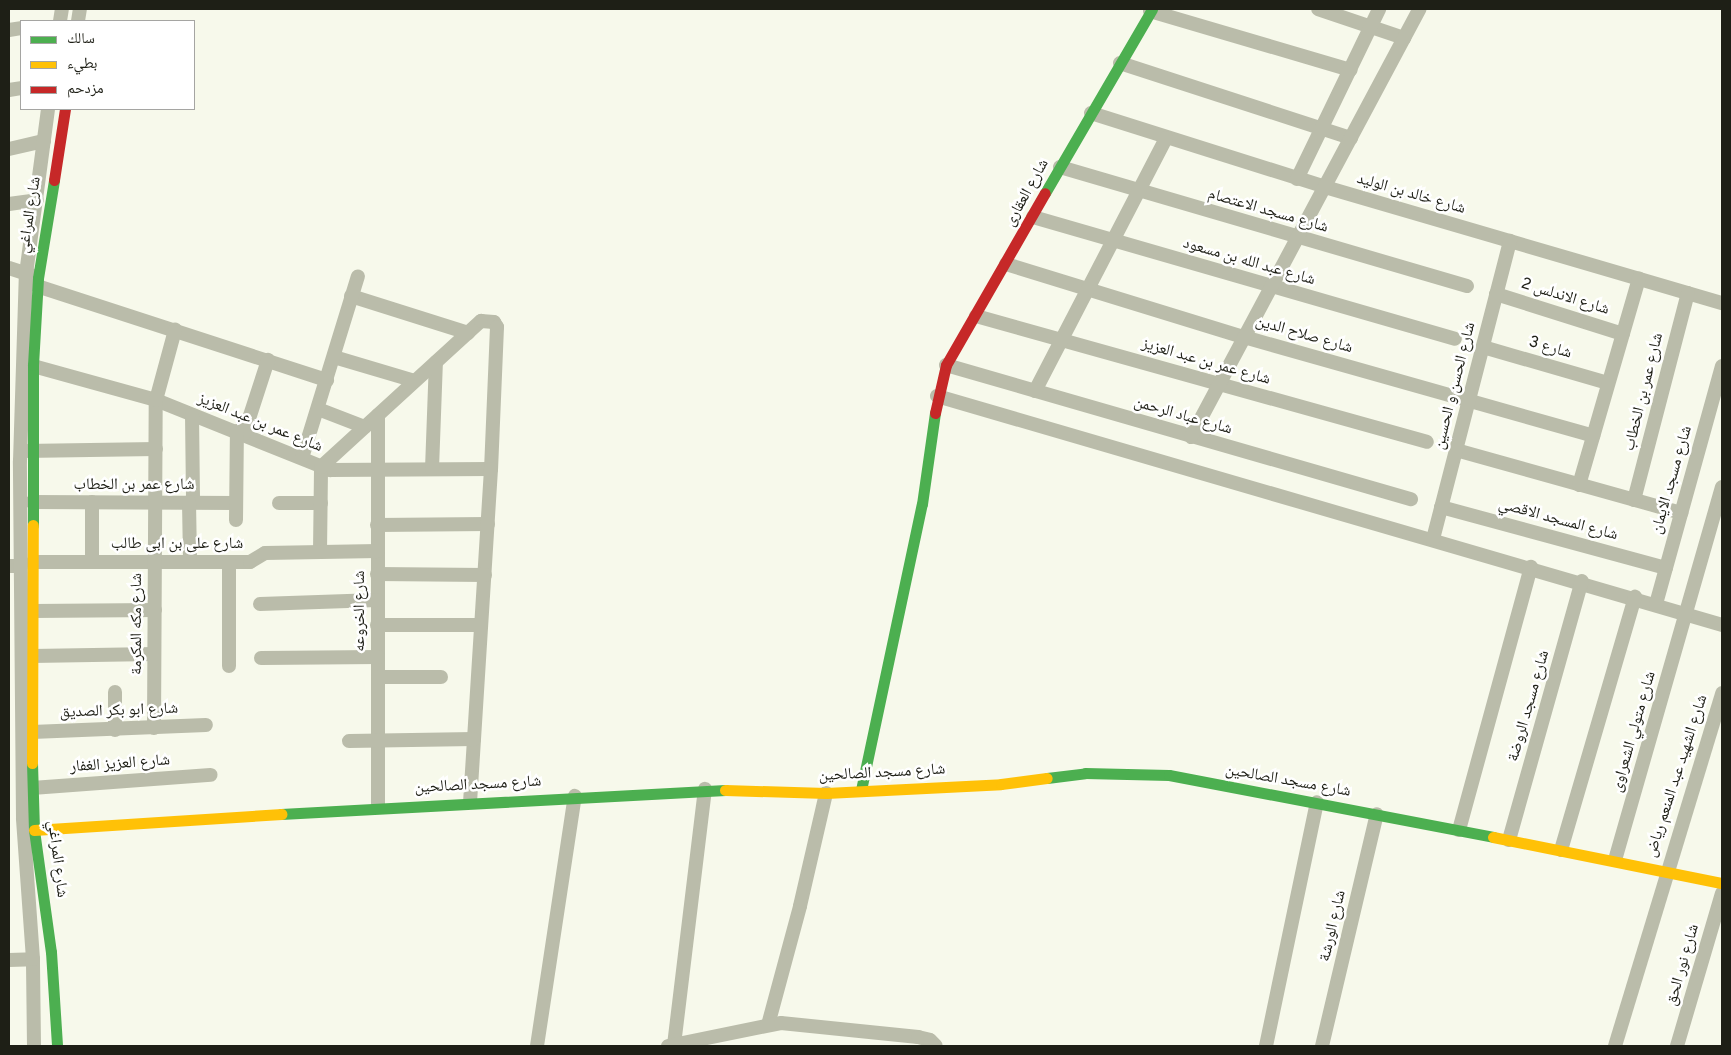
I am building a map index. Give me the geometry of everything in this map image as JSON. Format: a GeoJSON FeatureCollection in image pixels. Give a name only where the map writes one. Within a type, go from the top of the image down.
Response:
{"type":"FeatureCollection","features":[{"type":"Feature","properties":{"kind":"street"},"geometry":{"type":"LineString","coordinates":[[1318,9],[1404,38]]}},
{"type":"Feature","properties":{"kind":"street"},"geometry":{"type":"LineString","coordinates":[[1297,178],[1379,9]]}},
{"type":"Feature","properties":{"kind":"street"},"geometry":{"type":"LineString","coordinates":[[1191,437],[1420,9]]}},
{"type":"Feature","properties":{"kind":"street"},"geometry":{"type":"LineString","coordinates":[[1151,10],[1350,70]]}},
{"type":"Feature","properties":{"kind":"street","name":"شارع العقارى"},"geometry":{"type":"LineString","coordinates":[[861,790],[922,504],[937,396],[946,364],[976,316],[1151,10]]}},
{"type":"Feature","properties":{"kind":"street"},"geometry":{"type":"LineString","coordinates":[[1120,63],[1351,138]]}},
{"type":"Feature","properties":{"kind":"street","name":"شارع المراغي"},"geometry":{"type":"LineString","coordinates":[[34,1046],[33,959],[16,668],[21,616],[21,565],[15,517],[34,279],[36,200],[48,110]]}},
{"type":"Feature","properties":{"kind":"street","name":"شارع المراغي"},"geometry":{"type":"LineString","coordinates":[[34,279],[65,110]]}},
{"type":"Feature","properties":{"kind":"street","name":"شارع خالد بن الوليد"},"geometry":{"type":"LineString","coordinates":[[1091,113],[1324,187],[1722,303]]}},
{"type":"Feature","properties":{"kind":"street"},"geometry":{"type":"LineString","coordinates":[[1035,391],[1166,138]]}},
{"type":"Feature","properties":{"kind":"street"},"geometry":{"type":"LineString","coordinates":[[9,149],[44,140]]}},
{"type":"Feature","properties":{"kind":"street","name":"شارع مسجد الاعتصام"},"geometry":{"type":"LineString","coordinates":[[1060,167],[1297,239],[1467,286]]}},
{"type":"Feature","properties":{"kind":"street"},"geometry":{"type":"LineString","coordinates":[[9,204],[36,200]]}},
{"type":"Feature","properties":{"kind":"street","name":"شارع عبد الله بن مسعود"},"geometry":{"type":"LineString","coordinates":[[1033,217],[1455,339]]}},
{"type":"Feature","properties":{"kind":"street","name":"شارع الحسن و الحسين"},"geometry":{"type":"LineString","coordinates":[[1433,539],[1510,240]]}},
{"type":"Feature","properties":{"kind":"street","name":"شارع صلاح الدين"},"geometry":{"type":"LineString","coordinates":[[1006,264],[1244,337],[1593,436]]}},
{"type":"Feature","properties":{"kind":"street"},"geometry":{"type":"LineString","coordinates":[[9,268],[34,279],[175,330],[327,380]]}},
{"type":"Feature","properties":{"kind":"street"},"geometry":{"type":"LineString","coordinates":[[302,458],[358,276]]}},
{"type":"Feature","properties":{"kind":"street"},"geometry":{"type":"LineString","coordinates":[[1580,485],[1639,278]]}},
{"type":"Feature","properties":{"kind":"street","name":"شارع عمر بن الخطاب"},"geometry":{"type":"LineString","coordinates":[[1634,500],[1688,293]]}},
{"type":"Feature","properties":{"kind":"street","name":"شارع الاندلس 2"},"geometry":{"type":"LineString","coordinates":[[1496,294],[1623,334]]}},
{"type":"Feature","properties":{"kind":"street"},"geometry":{"type":"LineString","coordinates":[[351,296],[468,333]]}},
{"type":"Feature","properties":{"kind":"street","name":"شارع عمر بن عبد العزيز"},"geometry":{"type":"LineString","coordinates":[[976,316],[1427,442]]}},
{"type":"Feature","properties":{"kind":"street"},"geometry":{"type":"LineString","coordinates":[[320,552],[321,467],[482,321],[488,320],[498,327],[485,576],[470,801]]}},
{"type":"Feature","properties":{"kind":"street","name":"شارع مكه المكرمة"},"geometry":{"type":"LineString","coordinates":[[154,728],[156,400],[175,330]]}},
{"type":"Feature","properties":{"kind":"street","name":"شارع 3"},"geometry":{"type":"LineString","coordinates":[[1483,347],[1608,383]]}},
{"type":"Feature","properties":{"kind":"street"},"geometry":{"type":"LineString","coordinates":[[334,357],[415,381]]}},
{"type":"Feature","properties":{"kind":"street"},"geometry":{"type":"LineString","coordinates":[[236,520],[241,432],[268,360]]}},
{"type":"Feature","properties":{"kind":"street"},"geometry":{"type":"LineString","coordinates":[[432,469],[436,362]]}},
{"type":"Feature","properties":{"kind":"street","name":"شارع عمر بن عبد العزيز"},"geometry":{"type":"LineString","coordinates":[[27,364],[156,400],[241,432],[321,467],[339,471],[491,469]]}},
{"type":"Feature","properties":{"kind":"street","name":"شارع عباد الرحمن"},"geometry":{"type":"LineString","coordinates":[[946,364],[1191,437],[1412,499]]}},
{"type":"Feature","properties":{"kind":"street","name":"شارع مسجد الايمان"},"geometry":{"type":"LineString","coordinates":[[1656,604],[1722,366]]}},
{"type":"Feature","properties":{"kind":"street"},"geometry":{"type":"LineString","coordinates":[[937,396],[1582,581],[1722,624]]}},
{"type":"Feature","properties":{"kind":"street"},"geometry":{"type":"LineString","coordinates":[[318,409],[365,427]]}},
{"type":"Feature","properties":{"kind":"street"},"geometry":{"type":"LineString","coordinates":[[190,562],[192,415]]}},
{"type":"Feature","properties":{"kind":"street","name":"شارع الخروعه"},"geometry":{"type":"LineString","coordinates":[[378,415],[378,806]]}},
{"type":"Feature","properties":{"kind":"street"},"geometry":{"type":"LineString","coordinates":[[20,456],[156,449]]}},
{"type":"Feature","properties":{"kind":"street"},"geometry":{"type":"LineString","coordinates":[[1456,450],[1681,513]]}},
{"type":"Feature","properties":{"kind":"street","name":"شارع المراغي"},"geometry":{"type":"LineString","coordinates":[[20,456],[32,502],[21,565]]}},
{"type":"Feature","properties":{"kind":"street","name":"شارع متولي الشعراوى"},"geometry":{"type":"LineString","coordinates":[[1615,860],[1722,487]]}},
{"type":"Feature","properties":{"kind":"street","name":"شارع عمر بن الخطاب"},"geometry":{"type":"LineString","coordinates":[[32,502],[236,503]]}},
{"type":"Feature","properties":{"kind":"street"},"geometry":{"type":"LineString","coordinates":[[92,502],[92,562]]}},
{"type":"Feature","properties":{"kind":"street"},"geometry":{"type":"LineString","coordinates":[[279,503],[321,503]]}},
{"type":"Feature","properties":{"kind":"street","name":"شارع المسجد الاقصي"},"geometry":{"type":"LineString","coordinates":[[1442,507],[1666,568]]}},
{"type":"Feature","properties":{"kind":"street"},"geometry":{"type":"LineString","coordinates":[[378,525],[488,524]]}},
{"type":"Feature","properties":{"kind":"street","name":"شارع على بن ابى طالب"},"geometry":{"type":"LineString","coordinates":[[21,565],[92,562],[254,562],[265,553],[378,551]]}},
{"type":"Feature","properties":{"kind":"street"},"geometry":{"type":"LineString","coordinates":[[228,666],[229,562]]}},
{"type":"Feature","properties":{"kind":"street"},"geometry":{"type":"LineString","coordinates":[[1459,830],[1531,567]]}},
{"type":"Feature","properties":{"kind":"street"},"geometry":{"type":"LineString","coordinates":[[377,574],[485,576]]}},
{"type":"Feature","properties":{"kind":"street","name":"شارع مسجد الروضة"},"geometry":{"type":"LineString","coordinates":[[1509,840],[1582,581]]}},
{"type":"Feature","properties":{"kind":"street"},"geometry":{"type":"LineString","coordinates":[[1561,850],[1635,597]]}},
{"type":"Feature","properties":{"kind":"street"},"geometry":{"type":"LineString","coordinates":[[260,604],[377,600]]}},
{"type":"Feature","properties":{"kind":"street"},"geometry":{"type":"LineString","coordinates":[[21,616],[155,610]]}},
{"type":"Feature","properties":{"kind":"street","name":"شارع المراغي"},"geometry":{"type":"LineString","coordinates":[[21,616],[32,656],[32,788],[25,821],[51,952],[57,1046]]}},
{"type":"Feature","properties":{"kind":"street"},"geometry":{"type":"LineString","coordinates":[[378,625],[481,625]]}},
{"type":"Feature","properties":{"kind":"street"},"geometry":{"type":"LineString","coordinates":[[32,656],[154,654]]}},
{"type":"Feature","properties":{"kind":"street"},"geometry":{"type":"LineString","coordinates":[[262,658],[378,657]]}},
{"type":"Feature","properties":{"kind":"street"},"geometry":{"type":"LineString","coordinates":[[378,678],[440,678]]}},
{"type":"Feature","properties":{"kind":"street"},"geometry":{"type":"LineString","coordinates":[[115,692],[115,730]]}},
{"type":"Feature","properties":{"kind":"street","name":"شارع الشهيد عبد المنعم رياض"},"geometry":{"type":"LineString","coordinates":[[1615,1046],[1666,870],[1722,693]]}},
{"type":"Feature","properties":{"kind":"street","name":"شارع ابو بكر الصديق"},"geometry":{"type":"LineString","coordinates":[[32,732],[206,726]]}},
{"type":"Feature","properties":{"kind":"street"},"geometry":{"type":"LineString","coordinates":[[349,741],[474,739]]}},
{"type":"Feature","properties":{"kind":"street","name":"شارع مسجد الصالحين"},"geometry":{"type":"LineString","coordinates":[[25,821],[378,806],[704,789],[826,793],[1001,784],[1085,773],[1127,772],[1169,774],[1666,870],[1722,883]]}},
{"type":"Feature","properties":{"kind":"street","name":"شارع العزيز الغفار"},"geometry":{"type":"LineString","coordinates":[[32,788],[211,774]]}},
{"type":"Feature","properties":{"kind":"street"},"geometry":{"type":"LineString","coordinates":[[704,789],[671,1046],[768,1025],[918,1037],[930,1040],[936,1046]]}},
{"type":"Feature","properties":{"kind":"street"},"geometry":{"type":"LineString","coordinates":[[768,1025],[800,906],[826,793]]}},
{"type":"Feature","properties":{"kind":"street"},"geometry":{"type":"LineString","coordinates":[[537,1046],[575,796]]}},
{"type":"Feature","properties":{"kind":"street"},"geometry":{"type":"LineString","coordinates":[[1266,1046],[1317,802]]}},
{"type":"Feature","properties":{"kind":"street","name":"شارع الورشة"},"geometry":{"type":"LineString","coordinates":[[1322,1046],[1377,814]]}},
{"type":"Feature","properties":{"kind":"street","name":"شارع نور الحق"},"geometry":{"type":"LineString","coordinates":[[1677,1046],[1722,893]]}},
{"type":"Feature","properties":{"kind":"street"},"geometry":{"type":"LineString","coordinates":[[9,960],[33,959]]}},
{"type":"Feature","properties":{"kind":"traffic: fast"},"geometry":{"type":"LineString","coordinates":[[1045,193],[1152,9]]}},
{"type":"Feature","properties":{"kind":"traffic: fast"},"geometry":{"type":"LineString","coordinates":[[33,525],[33,365],[38,278],[54,180]]}},
{"type":"Feature","properties":{"kind":"traffic: fast"},"geometry":{"type":"LineString","coordinates":[[861,790],[922,504],[935,413]]}},
{"type":"Feature","properties":{"kind":"traffic: fast"},"geometry":{"type":"LineString","coordinates":[[32,763],[34,830],[51,952],[57,1046]]}},
{"type":"Feature","properties":{"kind":"traffic: fast"},"geometry":{"type":"LineString","coordinates":[[1047,778],[1085,773],[1169,775],[1493,837]]}},
{"type":"Feature","properties":{"kind":"traffic: fast"},"geometry":{"type":"LineString","coordinates":[[281,814],[725,790]]}},
{"type":"Feature","properties":{"kind":"traffic: slow"},"geometry":{"type":"LineString","coordinates":[[32,763],[33,525]]}},
{"type":"Feature","properties":{"kind":"traffic: slow"},"geometry":{"type":"LineString","coordinates":[[725,790],[826,793],[1001,784],[1047,778]]}},
{"type":"Feature","properties":{"kind":"traffic: slow"},"geometry":{"type":"LineString","coordinates":[[34,830],[281,814]]}},
{"type":"Feature","properties":{"kind":"traffic: slow"},"geometry":{"type":"LineString","coordinates":[[1493,837],[1722,883]]}},
{"type":"Feature","properties":{"kind":"traffic: jam"},"geometry":{"type":"LineString","coordinates":[[54,180],[65,110]]}},
{"type":"Feature","properties":{"kind":"traffic: jam"},"geometry":{"type":"LineString","coordinates":[[935,413],[946,365],[1045,193]]}}]}
